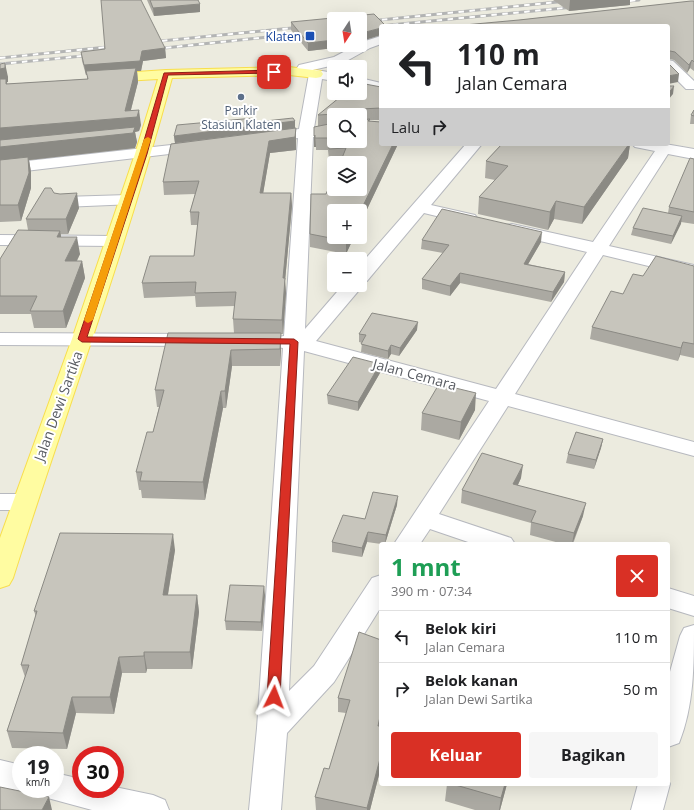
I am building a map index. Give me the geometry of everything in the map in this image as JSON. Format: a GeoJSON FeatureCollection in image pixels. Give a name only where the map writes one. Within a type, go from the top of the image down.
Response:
{"type":"FeatureCollection","features":[{"type":"Feature","properties":{"kind":"main road"},"geometry":{"type":"LineString","coordinates":[[95,79],[166,74],[289,71],[316,74]]}},
{"type":"Feature","properties":{"kind":"main road","name":"Jalan Dewi Sartika"},"geometry":{"type":"LineString","coordinates":[[0,578],[24,502],[82,339],[128,200],[142,142],[166,74]]}},
{"type":"Feature","properties":{"kind":"street"},"geometry":{"type":"LineString","coordinates":[[345,60],[366,45],[379,41]]}},
{"type":"Feature","properties":{"kind":"street"},"geometry":{"type":"LineString","coordinates":[[289,71],[327,66]]}},
{"type":"Feature","properties":{"kind":"street"},"geometry":{"type":"LineString","coordinates":[[670,66],[693,86]]}},
{"type":"Feature","properties":{"kind":"street"},"geometry":{"type":"LineString","coordinates":[[265,810],[299,343],[306,133],[316,74],[327,76]]}},
{"type":"Feature","properties":{"kind":"street"},"geometry":{"type":"LineString","coordinates":[[367,84],[379,87]]}},
{"type":"Feature","properties":{"kind":"street"},"geometry":{"type":"LineString","coordinates":[[676,88],[693,86]]}},
{"type":"Feature","properties":{"kind":"street"},"geometry":{"type":"LineString","coordinates":[[252,140],[327,131]]}},
{"type":"Feature","properties":{"kind":"street"},"geometry":{"type":"LineString","coordinates":[[0,169],[142,142],[213,145]]}},
{"type":"Feature","properties":{"kind":"street"},"geometry":{"type":"LineString","coordinates":[[367,269],[472,146]]}},
{"type":"Feature","properties":{"kind":"street"},"geometry":{"type":"LineString","coordinates":[[650,146],[694,154]]}},
{"type":"Feature","properties":{"kind":"street"},"geometry":{"type":"LineString","coordinates":[[408,542],[664,149]]}},
{"type":"Feature","properties":{"kind":"street"},"geometry":{"type":"LineString","coordinates":[[63,202],[128,200]]}},
{"type":"Feature","properties":{"kind":"street"},"geometry":{"type":"LineString","coordinates":[[420,208],[694,271]]}},
{"type":"Feature","properties":{"kind":"street"},"geometry":{"type":"LineString","coordinates":[[0,240],[114,241]]}},
{"type":"Feature","properties":{"kind":"street"},"geometry":{"type":"LineString","coordinates":[[299,343],[346,292]]}},
{"type":"Feature","properties":{"kind":"street"},"geometry":{"type":"LineString","coordinates":[[0,339],[216,341]]}},
{"type":"Feature","properties":{"kind":"street","name":"Jalan Cemara"},"geometry":{"type":"LineString","coordinates":[[263,341],[299,343],[694,449]]}},
{"type":"Feature","properties":{"kind":"street"},"geometry":{"type":"LineString","coordinates":[[0,502],[24,502]]}},
{"type":"Feature","properties":{"kind":"street"},"geometry":{"type":"LineString","coordinates":[[423,518],[496,542]]}},
{"type":"Feature","properties":{"kind":"street"},"geometry":{"type":"LineString","coordinates":[[272,728],[324,674],[379,588]]}},
{"type":"Feature","properties":{"kind":"street"},"geometry":{"type":"LineString","coordinates":[[670,599],[694,606]]}},
{"type":"Feature","properties":{"kind":"street"},"geometry":{"type":"LineString","coordinates":[[670,726],[694,636]]}},
{"type":"Feature","properties":{"kind":"street"},"geometry":{"type":"LineString","coordinates":[[0,774],[12,777]]}},
{"type":"Feature","properties":{"kind":"street"},"geometry":{"type":"LineString","coordinates":[[647,810],[653,786]]}},
{"type":"Feature","properties":{"kind":"street"},"geometry":{"type":"LineString","coordinates":[[64,789],[153,810]]}},
{"type":"Feature","properties":{"kind":"building"},"geometry":{"type":"Polygon","coordinates":[[[101,0],[141,0],[165,48],[142,51],[140,61],[84,65],[81,52],[105,49],[101,0]]]}},
{"type":"Feature","properties":{"kind":"building"},"geometry":{"type":"Polygon","coordinates":[[[150,0],[198,0],[200,4],[153,8],[150,0]]]}},
{"type":"Feature","properties":{"kind":"building"},"geometry":{"type":"Polygon","coordinates":[[[694,1],[694,62],[692,60],[689,65],[675,52],[670,51],[670,24],[475,24],[694,1]]]}},
{"type":"Feature","properties":{"kind":"building"},"geometry":{"type":"Polygon","coordinates":[[[374,14],[384,24],[379,24],[379,29],[367,32],[367,15],[374,14]]]}},
{"type":"Feature","properties":{"kind":"building"},"geometry":{"type":"Polygon","coordinates":[[[327,19],[327,41],[308,43],[291,22],[327,19]]]}},
{"type":"Feature","properties":{"kind":"building"},"geometry":{"type":"Polygon","coordinates":[[[5,63],[5,68],[0,69],[0,64],[5,63]]]}},
{"type":"Feature","properties":{"kind":"building"},"geometry":{"type":"Polygon","coordinates":[[[670,65],[679,74],[670,76],[670,65]]]}},
{"type":"Feature","properties":{"kind":"building"},"geometry":{"type":"Polygon","coordinates":[[[136,68],[125,111],[139,110],[137,117],[0,128],[0,79],[6,79],[6,84],[88,79],[86,71],[136,68]]]}},
{"type":"Feature","properties":{"kind":"building"},"geometry":{"type":"Polygon","coordinates":[[[367,84],[379,87],[379,108],[327,108],[327,114],[318,115],[336,100],[367,100],[367,84]]]}},
{"type":"Feature","properties":{"kind":"building"},"geometry":{"type":"Polygon","coordinates":[[[670,86],[674,86],[670,91],[670,86]]]}},
{"type":"Feature","properties":{"kind":"building"},"geometry":{"type":"Polygon","coordinates":[[[254,118],[256,122],[293,118],[295,121],[174,136],[177,125],[254,118]]]}},
{"type":"Feature","properties":{"kind":"building"},"geometry":{"type":"Polygon","coordinates":[[[367,119],[370,119],[368,121],[379,122],[379,146],[392,146],[364,204],[327,204],[327,237],[310,234],[311,194],[326,194],[327,192],[327,196],[367,196],[367,156],[343,156],[346,148],[367,148],[367,119]]]}},
{"type":"Feature","properties":{"kind":"building"},"geometry":{"type":"Polygon","coordinates":[[[327,124],[327,138],[315,138],[314,127],[327,124]]]}},
{"type":"Feature","properties":{"kind":"building"},"geometry":{"type":"Polygon","coordinates":[[[135,127],[133,133],[0,147],[0,140],[135,127]]]}},
{"type":"Feature","properties":{"kind":"building"},"geometry":{"type":"Polygon","coordinates":[[[296,128],[295,137],[269,141],[260,193],[291,193],[283,278],[285,278],[282,320],[233,319],[236,292],[195,293],[196,282],[142,283],[150,256],[194,256],[199,212],[190,212],[199,181],[163,182],[171,144],[296,128]]]}},
{"type":"Feature","properties":{"kind":"building"},"geometry":{"type":"Polygon","coordinates":[[[500,146],[628,146],[584,207],[556,201],[550,212],[479,197],[508,166],[486,161],[500,146]]]}},
{"type":"Feature","properties":{"kind":"building"},"geometry":{"type":"Polygon","coordinates":[[[28,157],[29,173],[18,205],[0,205],[0,160],[28,157]]]}},
{"type":"Feature","properties":{"kind":"building"},"geometry":{"type":"Polygon","coordinates":[[[690,158],[694,159],[694,212],[669,207],[690,158]]]}},
{"type":"Feature","properties":{"kind":"building"},"geometry":{"type":"Polygon","coordinates":[[[45,188],[51,188],[54,193],[60,194],[77,193],[66,219],[26,219],[45,188]]]}},
{"type":"Feature","properties":{"kind":"building"},"geometry":{"type":"Polygon","coordinates":[[[643,208],[682,216],[673,236],[633,228],[643,208]]]}},
{"type":"Feature","properties":{"kind":"building"},"geometry":{"type":"Polygon","coordinates":[[[442,209],[542,232],[524,264],[565,272],[553,292],[460,273],[450,286],[422,279],[449,245],[422,240],[442,209]]]}},
{"type":"Feature","properties":{"kind":"building"},"geometry":{"type":"Polygon","coordinates":[[[18,230],[60,231],[57,237],[77,237],[65,261],[82,261],[63,311],[30,311],[37,296],[0,296],[0,259],[18,230]]]}},
{"type":"Feature","properties":{"kind":"building"},"geometry":{"type":"Polygon","coordinates":[[[656,256],[694,266],[694,344],[683,342],[681,348],[592,327],[611,291],[623,294],[633,274],[643,276],[656,256]]]}},
{"type":"Feature","properties":{"kind":"building"},"geometry":{"type":"Polygon","coordinates":[[[372,313],[418,322],[400,348],[391,345],[388,351],[361,344],[366,335],[359,334],[372,313]]]}},
{"type":"Feature","properties":{"kind":"building"},"geometry":{"type":"Polygon","coordinates":[[[168,333],[281,333],[280,349],[231,350],[225,391],[221,391],[203,482],[140,481],[142,472],[136,472],[147,432],[153,432],[164,390],[155,390],[168,333]]]}},
{"type":"Feature","properties":{"kind":"building"},"geometry":{"type":"Polygon","coordinates":[[[353,357],[380,364],[358,402],[327,395],[353,357]]]}},
{"type":"Feature","properties":{"kind":"building"},"geometry":{"type":"Polygon","coordinates":[[[439,384],[476,393],[461,422],[422,413],[439,384]]]}},
{"type":"Feature","properties":{"kind":"building"},"geometry":{"type":"Polygon","coordinates":[[[576,432],[603,439],[596,460],[568,454],[576,432]]]}},
{"type":"Feature","properties":{"kind":"building"},"geometry":{"type":"Polygon","coordinates":[[[482,453],[523,465],[513,484],[586,503],[574,533],[531,522],[536,511],[462,490],[482,453]]]}},
{"type":"Feature","properties":{"kind":"building"},"geometry":{"type":"Polygon","coordinates":[[[373,492],[398,496],[386,535],[368,532],[362,548],[332,542],[343,515],[365,519],[373,492]]]}},
{"type":"Feature","properties":{"kind":"building"},"geometry":{"type":"Polygon","coordinates":[[[60,533],[173,534],[163,595],[197,595],[190,652],[144,652],[144,656],[119,657],[110,697],[72,697],[63,733],[7,731],[29,665],[21,665],[37,611],[34,611],[60,533]]]}},
{"type":"Feature","properties":{"kind":"building"},"geometry":{"type":"Polygon","coordinates":[[[230,585],[264,586],[261,622],[225,621],[230,585]]]}},
{"type":"Feature","properties":{"kind":"building"},"geometry":{"type":"Polygon","coordinates":[[[359,632],[379,639],[379,763],[367,808],[315,797],[324,768],[329,769],[350,700],[338,698],[359,632]]]}},
{"type":"Feature","properties":{"kind":"building"},"geometry":{"type":"Polygon","coordinates":[[[459,786],[504,786],[501,798],[459,786]]]}},
{"type":"Feature","properties":{"kind":"building"},"geometry":{"type":"Polygon","coordinates":[[[0,787],[12,789],[12,798],[48,798],[42,810],[0,810],[0,787]]]}},
{"type":"Feature","properties":{"kind":"railway"},"geometry":{"type":"LineString","coordinates":[[367,21],[577,0]]}},
{"type":"Feature","properties":{"kind":"railway"},"geometry":{"type":"LineString","coordinates":[[619,2],[639,0]]}},
{"type":"Feature","properties":{"kind":"railway"},"geometry":{"type":"LineString","coordinates":[[401,24],[574,7]]}},
{"type":"Feature","properties":{"kind":"railway"},"geometry":{"type":"LineString","coordinates":[[367,27],[379,26]]}},
{"type":"Feature","properties":{"kind":"railway"},"geometry":{"type":"LineString","coordinates":[[151,42],[302,27]]}},
{"type":"Feature","properties":{"kind":"railway"},"geometry":{"type":"LineString","coordinates":[[155,49],[306,33]]}},
{"type":"Feature","properties":{"kind":"railway"},"geometry":{"type":"LineString","coordinates":[[0,58],[117,46]]}},
{"type":"Feature","properties":{"kind":"railway"},"geometry":{"type":"LineString","coordinates":[[0,64],[93,55]]}},
{"type":"Feature","properties":{"kind":"slow traffic"},"geometry":{"type":"LineString","coordinates":[[88,320],[148,139]]}},
{"type":"Feature","properties":{"kind":"place","name":"Klaten"},"geometry":{"type":"Point","coordinates":[310,36]}},
{"type":"Feature","properties":{"kind":"place","name":"Parkir Stasiun Klaten"},"geometry":{"type":"Point","coordinates":[241,97]}},
{"type":"Feature","properties":{"kind":"route"},"geometry":{"type":"LineString","coordinates":[[274,72],[166,74],[144,154],[82,339],[294,342],[274,697]]}}]}
